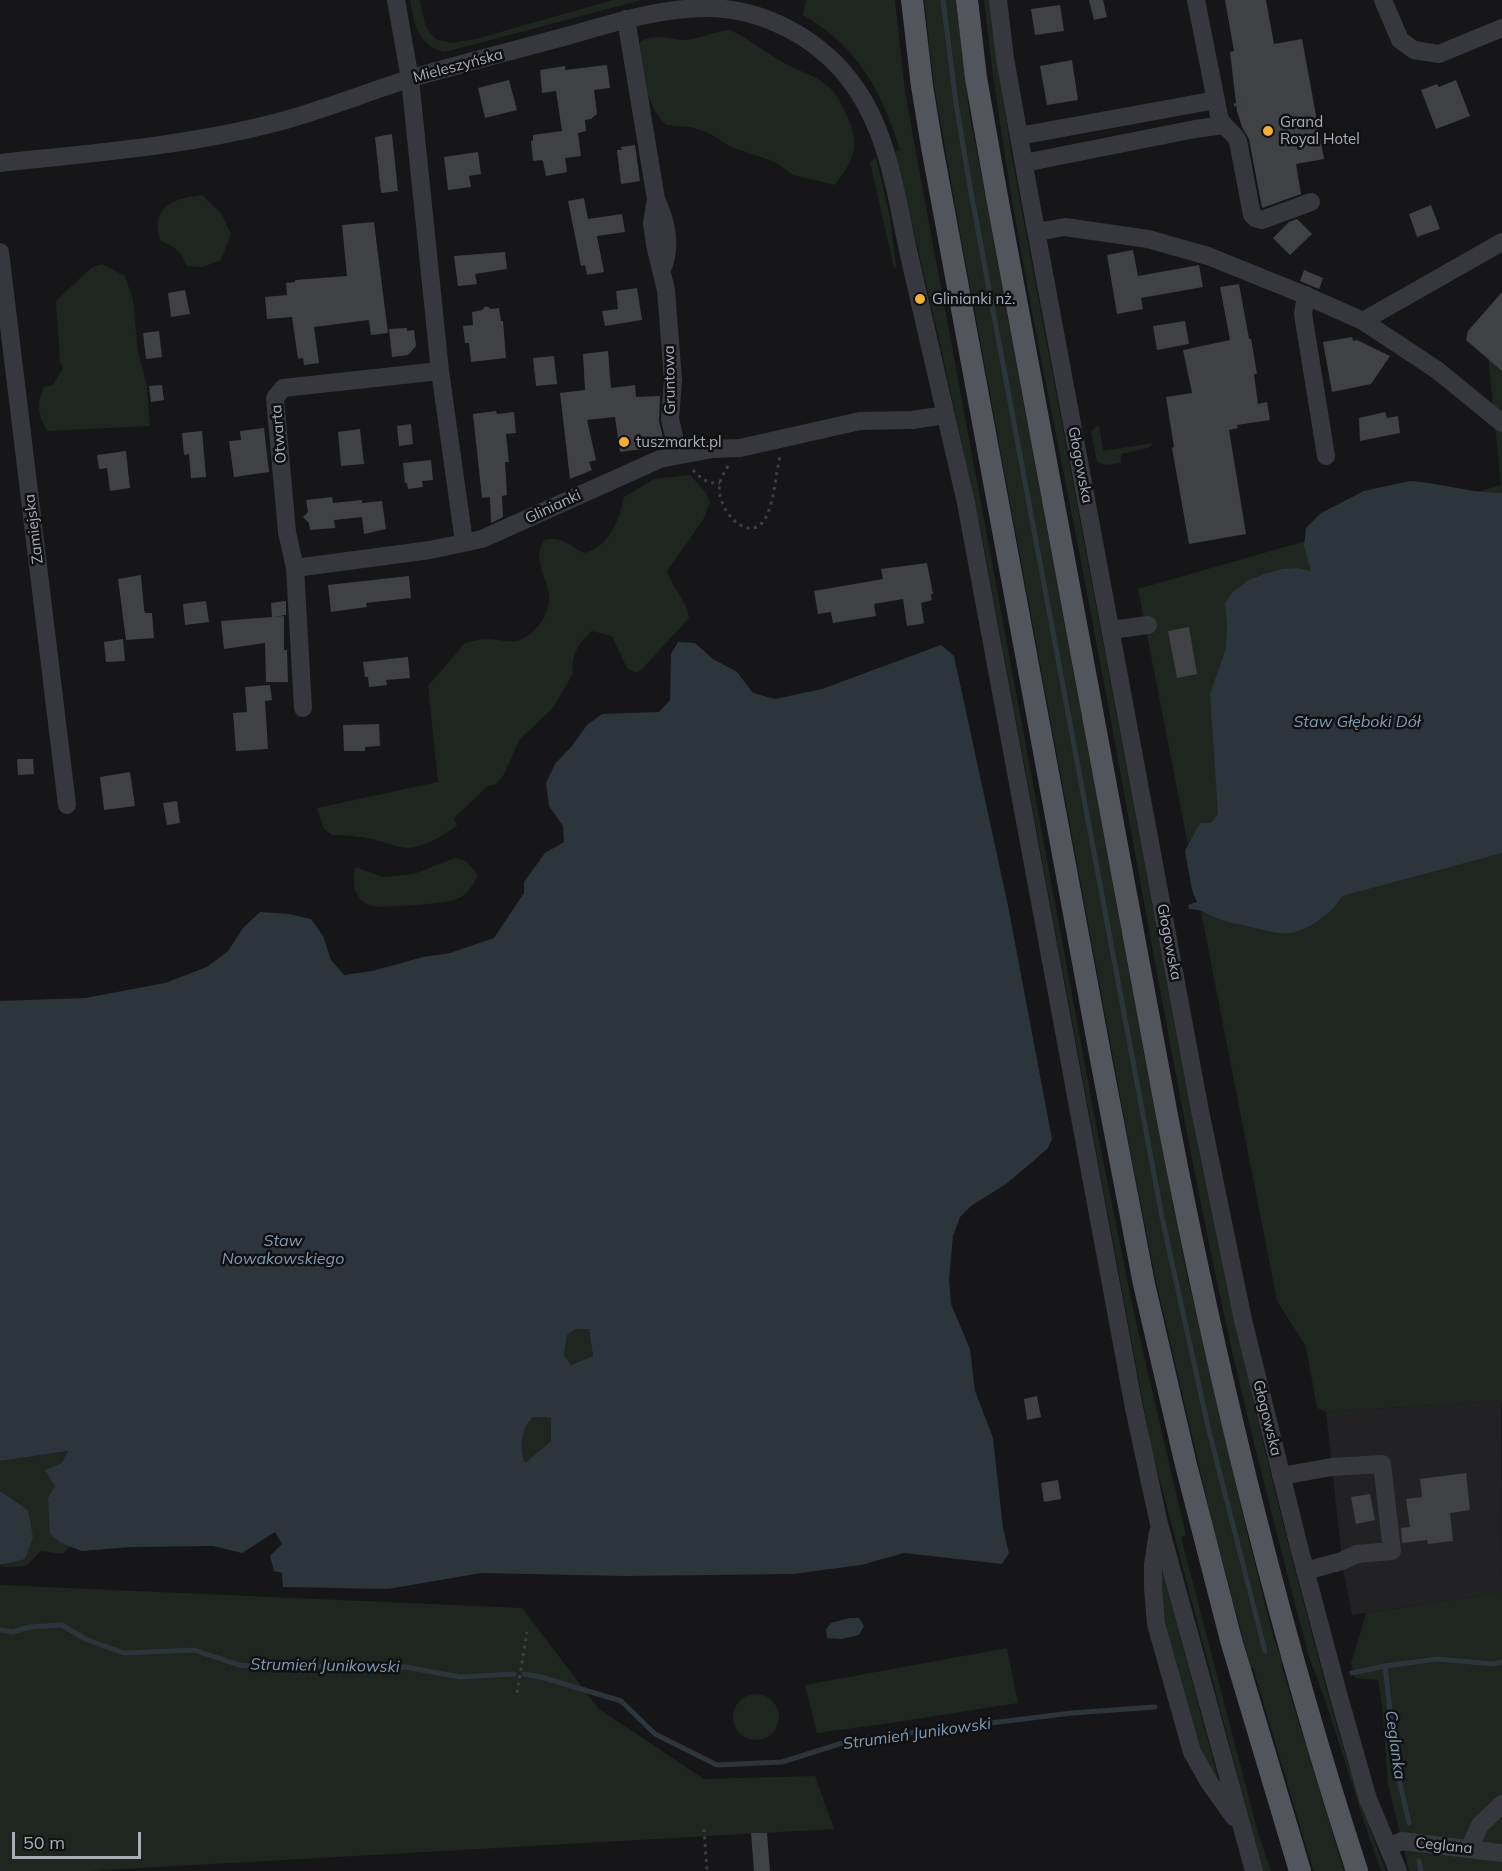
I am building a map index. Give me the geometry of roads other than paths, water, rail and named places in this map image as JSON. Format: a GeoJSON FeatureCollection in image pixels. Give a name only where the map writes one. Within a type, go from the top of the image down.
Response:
{"type":"FeatureCollection","features":[{"type":"Feature","properties":{"kind":"main road"},"geometry":{"type":"LineString","coordinates":[[912,0],[922,86],[939,187],[1144,1284],[1186,1465],[1228,1630],[1300,1871]]}},
{"type":"Feature","properties":{"kind":"main road"},"geometry":{"type":"LineString","coordinates":[[967,0],[986,137],[1196,1263],[1224,1392],[1265,1555],[1311,1724],[1357,1871]]}},
{"type":"Feature","properties":{"kind":"street"},"geometry":{"type":"LineString","coordinates":[[396,0],[410,79],[440,371],[464,542]]}},
{"type":"Feature","properties":{"kind":"street","name":"Głogowska"},"geometry":{"type":"LineString","coordinates":[[998,0],[1005,58],[1019,136],[1223,1228],[1305,1571],[1368,1799],[1398,1871]]}},
{"type":"Feature","properties":{"kind":"street"},"geometry":{"type":"LineString","coordinates":[[1197,0],[1219,116],[1238,141],[1251,211],[1255,218],[1262,220],[1311,202]]}},
{"type":"Feature","properties":{"kind":"street"},"geometry":{"type":"LineString","coordinates":[[1383,0],[1400,40],[1414,50],[1439,54],[1502,28]]}},
{"type":"Feature","properties":{"kind":"street","name":"Mieleszyńska"},"geometry":{"type":"LineString","coordinates":[[0,163],[132,148],[210,136],[278,122],[410,79],[626,20],[688,9],[729,5],[794,31],[810,42],[841,69],[864,100],[874,121],[887,162],[946,415]]}},
{"type":"Feature","properties":{"kind":"street","name":"Gruntowa"},"geometry":{"type":"LineString","coordinates":[[626,20],[656,199],[652,223],[662,270],[673,380],[670,419],[678,454]]}},
{"type":"Feature","properties":{"kind":"street"},"geometry":{"type":"LineString","coordinates":[[1019,136],[1216,100]]}},
{"type":"Feature","properties":{"kind":"street"},"geometry":{"type":"LineString","coordinates":[[1024,163],[1224,125]]}},
{"type":"Feature","properties":{"kind":"street"},"geometry":{"type":"LineString","coordinates":[[1037,232],[1065,227],[1148,239],[1209,256],[1306,295],[1363,321],[1437,370],[1502,423]]}},
{"type":"Feature","properties":{"kind":"street"},"geometry":{"type":"LineString","coordinates":[[1363,321],[1502,242]]}},
{"type":"Feature","properties":{"kind":"street","name":"Zamiejska"},"geometry":{"type":"LineString","coordinates":[[0,252],[67,805]]}},
{"type":"Feature","properties":{"kind":"street"},"geometry":{"type":"LineString","coordinates":[[1306,295],[1303,309],[1304,324],[1326,456]]}},
{"type":"Feature","properties":{"kind":"street","name":"Otwarta"},"geometry":{"type":"LineString","coordinates":[[295,568],[287,532],[275,398],[283,388],[440,371]]}},
{"type":"Feature","properties":{"kind":"street"},"geometry":{"type":"LineString","coordinates":[[946,415],[980,581],[1134,1408],[1160,1524],[1254,1871]]}},
{"type":"Feature","properties":{"kind":"street","name":"Glinianki"},"geometry":{"type":"LineString","coordinates":[[295,568],[430,550],[482,539],[660,459],[678,454],[740,448],[860,421],[912,420],[946,415]]}},
{"type":"Feature","properties":{"kind":"street"},"geometry":{"type":"LineString","coordinates":[[295,568],[303,708]]}},
{"type":"Feature","properties":{"kind":"street"},"geometry":{"type":"LineString","coordinates":[[1111,630],[1148,625]]}},
{"type":"Feature","properties":{"kind":"street"},"geometry":{"type":"LineString","coordinates":[[1281,1476],[1332,1467],[1382,1464],[1392,1551],[1357,1554],[1342,1561],[1305,1571]]}},
{"type":"Feature","properties":{"kind":"street"},"geometry":{"type":"LineString","coordinates":[[1160,1524],[1153,1565],[1156,1624],[1192,1752],[1242,1831]]}},
{"type":"Feature","properties":{"kind":"street"},"geometry":{"type":"LineString","coordinates":[[1468,1849],[1480,1825],[1502,1804]]}},
{"type":"Feature","properties":{"kind":"street","name":"Ceglana"},"geometry":{"type":"LineString","coordinates":[[1388,1847],[1402,1841],[1502,1853]]}},
{"type":"Feature","properties":{"kind":"water","name":"Staw Głęboki Dół"},"geometry":{"type":"Polygon","coordinates":[[[1410,481],[1502,493],[1502,853],[1342,896],[1322,918],[1297,932],[1276,933],[1189,909],[1188,905],[1197,902],[1192,890],[1185,851],[1200,823],[1211,823],[1218,814],[1210,694],[1226,648],[1225,603],[1232,593],[1247,581],[1264,574],[1297,568],[1311,571],[1304,546],[1306,528],[1321,513],[1364,491],[1410,481]]]}},
{"type":"Feature","properties":{"kind":"water","name":"Staw Nowakowskiego"},"geometry":{"type":"Polygon","coordinates":[[[678,642],[695,643],[713,659],[737,672],[753,693],[775,699],[822,689],[941,645],[954,656],[1008,906],[1052,1139],[1048,1148],[1006,1184],[971,1206],[960,1217],[953,1236],[949,1279],[951,1304],[970,1349],[975,1391],[993,1438],[1003,1528],[1009,1553],[1002,1564],[904,1553],[861,1565],[793,1574],[625,1576],[481,1573],[388,1589],[283,1587],[282,1573],[274,1571],[270,1556],[282,1544],[275,1532],[242,1553],[213,1546],[131,1547],[82,1551],[61,1543],[50,1534],[48,1498],[55,1486],[45,1470],[62,1463],[68,1451],[0,1461],[0,1001],[85,998],[165,983],[207,967],[228,951],[243,928],[260,912],[289,914],[311,919],[323,936],[331,960],[344,975],[450,953],[494,938],[524,893],[524,882],[545,853],[564,842],[563,826],[549,806],[546,783],[555,764],[587,725],[602,714],[659,712],[670,700],[671,654],[678,642]],[[576,1329],[567,1335],[564,1355],[571,1365],[593,1356],[589,1329],[576,1329]],[[533,1417],[522,1439],[525,1463],[551,1441],[551,1418],[533,1417]]]}},
{"type":"Feature","properties":{"kind":"water"},"geometry":{"type":"Polygon","coordinates":[[[0,1491],[28,1510],[33,1537],[25,1559],[0,1565],[0,1491]]]}},
{"type":"Feature","properties":{"kind":"water"},"geometry":{"type":"Polygon","coordinates":[[[859,1618],[864,1626],[859,1635],[842,1639],[827,1638],[826,1629],[831,1623],[859,1618]]]}},
{"type":"Feature","properties":{"kind":"waterway"},"geometry":{"type":"LineString","coordinates":[[943,0],[956,103],[970,187],[1162,1217],[1208,1427],[1265,1651]]}},
{"type":"Feature","properties":{"kind":"waterway","name":"Strumień Junikowski"},"geometry":{"type":"LineString","coordinates":[[0,1630],[12,1632],[30,1627],[62,1625],[85,1639],[124,1653],[194,1650],[239,1665],[275,1668],[405,1667],[460,1677],[514,1674]]}},
{"type":"Feature","properties":{"kind":"waterway","name":"Strumień Junikowski"},"geometry":{"type":"LineString","coordinates":[[1352,1673],[1437,1659],[1494,1664],[1502,1662]]}},
{"type":"Feature","properties":{"kind":"waterway","name":"Ceglanka"},"geometry":{"type":"LineString","coordinates":[[1385,1666],[1396,1766],[1409,1823]]}},
{"type":"Feature","properties":{"kind":"waterway","name":"Strumień Junikowski"},"geometry":{"type":"LineString","coordinates":[[524,1674],[621,1701],[655,1734],[717,1765],[782,1762],[852,1740],[1072,1713],[1155,1707]]}},
{"type":"Feature","properties":{"kind":"waterway","name":"Ceglanka"},"geometry":{"type":"LineString","coordinates":[[1419,1861],[1421,1871]]}},
{"type":"Feature","properties":{"kind":"place","name":"Grand Royal Hotel"},"geometry":{"type":"Point","coordinates":[1268,131]}},
{"type":"Feature","properties":{"kind":"place","name":"Glinianki nż."},"geometry":{"type":"Point","coordinates":[920,299]}},
{"type":"Feature","properties":{"kind":"place","name":"tuszmarkt.pl"},"geometry":{"type":"Point","coordinates":[624,442]}}]}
